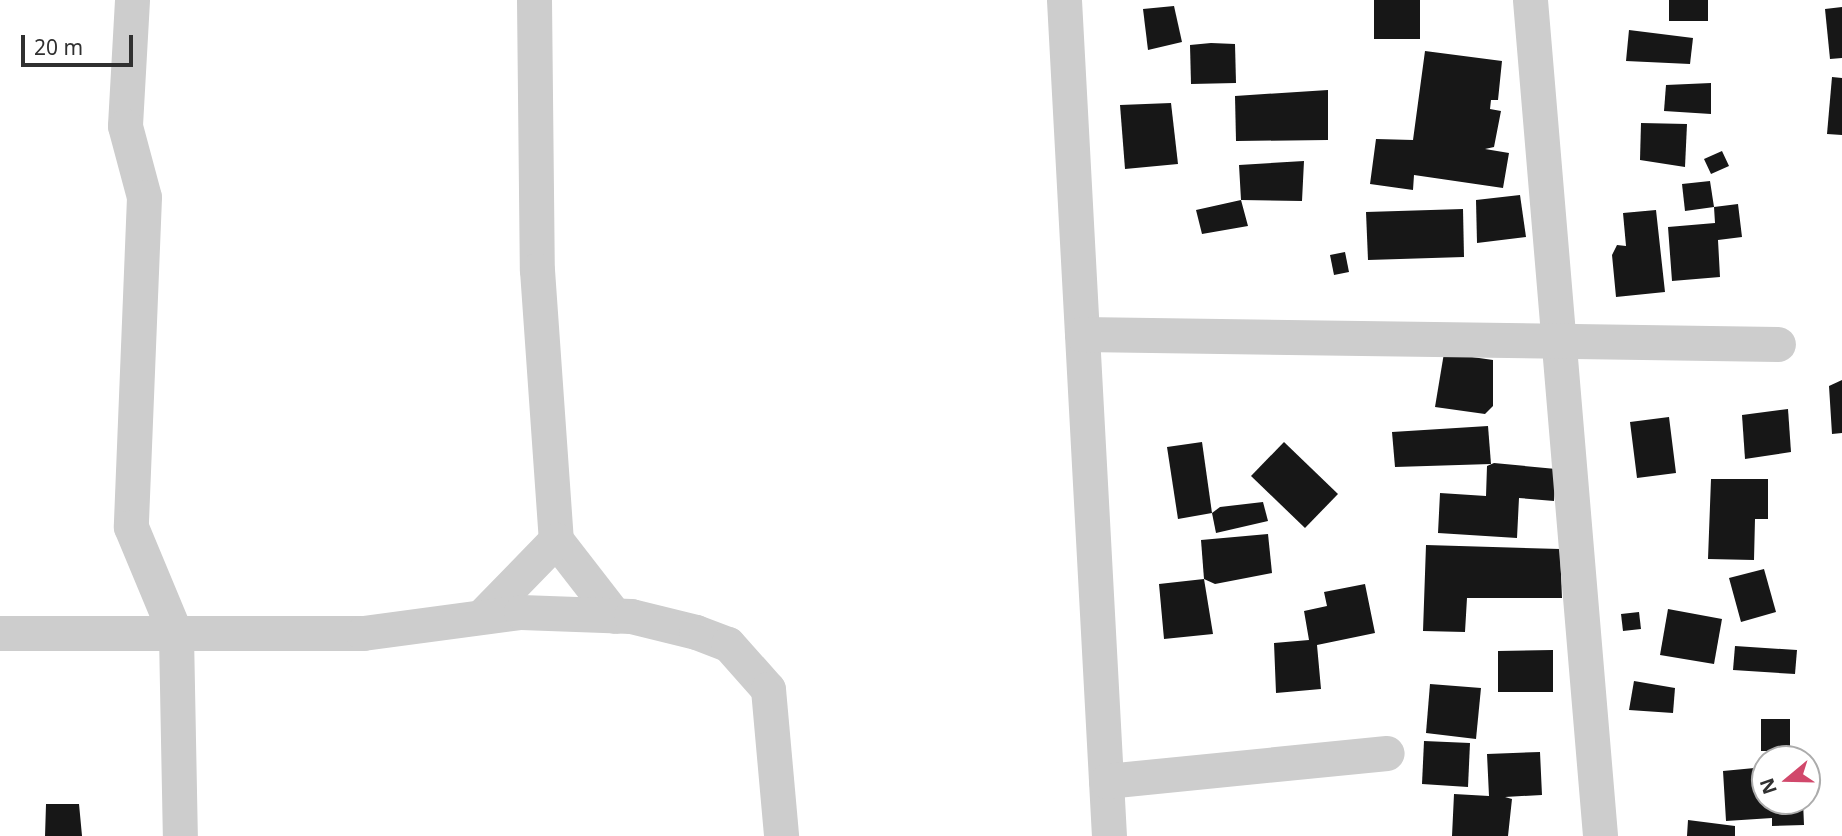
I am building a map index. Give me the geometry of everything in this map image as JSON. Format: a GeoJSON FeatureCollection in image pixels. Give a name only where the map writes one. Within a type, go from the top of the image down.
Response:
{"type":"FeatureCollection","features":[{"type":"Feature","properties":{"kind":"street"},"geometry":{"type":"LineString","coordinates":[[132,0],[125,126],[145,197],[131,527],[176,635],[180,836]]}},
{"type":"Feature","properties":{"kind":"street"},"geometry":{"type":"LineString","coordinates":[[534,0],[537,270],[556,540],[615,616]]}},
{"type":"Feature","properties":{"kind":"street"},"geometry":{"type":"LineString","coordinates":[[1064,0],[1110,836]]}},
{"type":"Feature","properties":{"kind":"street"},"geometry":{"type":"LineString","coordinates":[[1530,0],[1554,337],[1600,836]]}},
{"type":"Feature","properties":{"kind":"street"},"geometry":{"type":"LineString","coordinates":[[1082,334],[1554,337],[1778,344]]}},
{"type":"Feature","properties":{"kind":"street"},"geometry":{"type":"LineString","coordinates":[[483,615],[556,540]]}},
{"type":"Feature","properties":{"kind":"street"},"geometry":{"type":"LineString","coordinates":[[0,633],[363,633],[483,615],[615,616],[696,632],[728,644],[752,664],[768,689],[773,716],[780,836]]}},
{"type":"Feature","properties":{"kind":"street"},"geometry":{"type":"LineString","coordinates":[[1107,781],[1387,753]]}},
{"type":"Feature","properties":{"kind":"building"},"geometry":{"type":"Polygon","coordinates":[[[1374,0],[1420,0],[1420,39],[1374,39],[1374,0]]]}},
{"type":"Feature","properties":{"kind":"building"},"geometry":{"type":"Polygon","coordinates":[[[1669,0],[1708,0],[1708,21],[1669,21],[1669,0]]]}},
{"type":"Feature","properties":{"kind":"building"},"geometry":{"type":"Polygon","coordinates":[[[1174,6],[1182,42],[1148,50],[1143,9],[1174,6]]]}},
{"type":"Feature","properties":{"kind":"building"},"geometry":{"type":"Polygon","coordinates":[[[1842,7],[1842,58],[1830,59],[1825,9],[1842,7]]]}},
{"type":"Feature","properties":{"kind":"building"},"geometry":{"type":"Polygon","coordinates":[[[1629,30],[1693,38],[1690,64],[1626,61],[1629,30]]]}},
{"type":"Feature","properties":{"kind":"building"},"geometry":{"type":"Polygon","coordinates":[[[1235,44],[1236,83],[1191,84],[1190,45],[1235,44]]]}},
{"type":"Feature","properties":{"kind":"building"},"geometry":{"type":"Polygon","coordinates":[[[1425,51],[1502,61],[1498,100],[1491,100],[1490,109],[1501,111],[1494,147],[1485,149],[1509,153],[1503,188],[1414,175],[1413,190],[1370,184],[1376,139],[1413,140],[1425,51]]]}},
{"type":"Feature","properties":{"kind":"building"},"geometry":{"type":"Polygon","coordinates":[[[1832,77],[1842,78],[1842,135],[1827,134],[1832,77]]]}},
{"type":"Feature","properties":{"kind":"building"},"geometry":{"type":"Polygon","coordinates":[[[1711,83],[1711,114],[1664,111],[1666,85],[1711,83]]]}},
{"type":"Feature","properties":{"kind":"building"},"geometry":{"type":"Polygon","coordinates":[[[1328,90],[1328,140],[1236,141],[1235,96],[1328,90]]]}},
{"type":"Feature","properties":{"kind":"building"},"geometry":{"type":"Polygon","coordinates":[[[1171,103],[1178,164],[1125,169],[1120,105],[1171,103]]]}},
{"type":"Feature","properties":{"kind":"building"},"geometry":{"type":"Polygon","coordinates":[[[1641,123],[1687,124],[1685,167],[1640,160],[1641,123]]]}},
{"type":"Feature","properties":{"kind":"building"},"geometry":{"type":"Polygon","coordinates":[[[1722,151],[1729,166],[1711,174],[1704,159],[1722,151]]]}},
{"type":"Feature","properties":{"kind":"building"},"geometry":{"type":"Polygon","coordinates":[[[1304,161],[1302,201],[1241,200],[1239,165],[1304,161]]]}},
{"type":"Feature","properties":{"kind":"building"},"geometry":{"type":"Polygon","coordinates":[[[1710,181],[1714,207],[1685,211],[1682,184],[1710,181]]]}},
{"type":"Feature","properties":{"kind":"building"},"geometry":{"type":"Polygon","coordinates":[[[1520,195],[1526,237],[1477,243],[1476,200],[1520,195]]]}},
{"type":"Feature","properties":{"kind":"building"},"geometry":{"type":"Polygon","coordinates":[[[1241,200],[1248,226],[1202,234],[1196,210],[1241,200]]]}},
{"type":"Feature","properties":{"kind":"building"},"geometry":{"type":"Polygon","coordinates":[[[1738,204],[1742,237],[1718,240],[1720,277],[1672,281],[1668,227],[1715,223],[1714,207],[1738,204]]]}},
{"type":"Feature","properties":{"kind":"building"},"geometry":{"type":"Polygon","coordinates":[[[1463,209],[1464,257],[1368,260],[1366,212],[1463,209]]]}},
{"type":"Feature","properties":{"kind":"building"},"geometry":{"type":"Polygon","coordinates":[[[1656,210],[1665,292],[1616,297],[1612,255],[1617,245],[1626,246],[1623,213],[1656,210]]]}},
{"type":"Feature","properties":{"kind":"building"},"geometry":{"type":"Polygon","coordinates":[[[1345,252],[1349,272],[1334,275],[1330,255],[1345,252]]]}},
{"type":"Feature","properties":{"kind":"building"},"geometry":{"type":"Polygon","coordinates":[[[1444,353],[1493,360],[1493,406],[1485,414],[1435,407],[1444,353]]]}},
{"type":"Feature","properties":{"kind":"building"},"geometry":{"type":"Polygon","coordinates":[[[1842,380],[1842,433],[1832,434],[1829,386],[1842,380]]]}},
{"type":"Feature","properties":{"kind":"building"},"geometry":{"type":"Polygon","coordinates":[[[1788,409],[1791,452],[1745,459],[1742,415],[1788,409]]]}},
{"type":"Feature","properties":{"kind":"building"},"geometry":{"type":"Polygon","coordinates":[[[1669,417],[1676,473],[1637,478],[1630,422],[1669,417]]]}},
{"type":"Feature","properties":{"kind":"building"},"geometry":{"type":"Polygon","coordinates":[[[1488,426],[1491,464],[1395,467],[1392,432],[1488,426]]]}},
{"type":"Feature","properties":{"kind":"building"},"geometry":{"type":"Polygon","coordinates":[[[1202,442],[1212,513],[1178,519],[1167,447],[1202,442]]]}},
{"type":"Feature","properties":{"kind":"building"},"geometry":{"type":"Polygon","coordinates":[[[1284,442],[1338,494],[1305,528],[1251,476],[1284,442]]]}},
{"type":"Feature","properties":{"kind":"building"},"geometry":{"type":"Polygon","coordinates":[[[1494,463],[1556,469],[1554,501],[1519,498],[1517,538],[1438,533],[1440,493],[1486,496],[1487,466],[1494,463]]]}},
{"type":"Feature","properties":{"kind":"building"},"geometry":{"type":"Polygon","coordinates":[[[1711,479],[1768,479],[1768,519],[1755,519],[1754,560],[1708,559],[1711,479]]]}},
{"type":"Feature","properties":{"kind":"building"},"geometry":{"type":"Polygon","coordinates":[[[1263,502],[1268,521],[1216,533],[1212,513],[1220,507],[1263,502]]]}},
{"type":"Feature","properties":{"kind":"building"},"geometry":{"type":"Polygon","coordinates":[[[1268,534],[1272,573],[1215,584],[1204,579],[1201,540],[1268,534]]]}},
{"type":"Feature","properties":{"kind":"building"},"geometry":{"type":"Polygon","coordinates":[[[1426,545],[1560,549],[1562,598],[1467,598],[1465,632],[1423,631],[1426,545]]]}},
{"type":"Feature","properties":{"kind":"building"},"geometry":{"type":"Polygon","coordinates":[[[1764,569],[1776,612],[1741,622],[1729,578],[1764,569]]]}},
{"type":"Feature","properties":{"kind":"building"},"geometry":{"type":"Polygon","coordinates":[[[1204,579],[1213,634],[1164,639],[1159,584],[1204,579]]]}},
{"type":"Feature","properties":{"kind":"building"},"geometry":{"type":"Polygon","coordinates":[[[1365,584],[1375,633],[1317,645],[1321,689],[1276,693],[1274,643],[1309,640],[1304,611],[1327,606],[1324,592],[1365,584]]]}},
{"type":"Feature","properties":{"kind":"building"},"geometry":{"type":"Polygon","coordinates":[[[1668,609],[1722,619],[1714,664],[1660,655],[1668,609]]]}},
{"type":"Feature","properties":{"kind":"building"},"geometry":{"type":"Polygon","coordinates":[[[1639,612],[1641,629],[1623,631],[1621,614],[1639,612]]]}},
{"type":"Feature","properties":{"kind":"building"},"geometry":{"type":"Polygon","coordinates":[[[1735,646],[1797,650],[1795,674],[1733,670],[1735,646]]]}},
{"type":"Feature","properties":{"kind":"building"},"geometry":{"type":"Polygon","coordinates":[[[1553,650],[1553,692],[1498,692],[1498,651],[1553,650]]]}},
{"type":"Feature","properties":{"kind":"building"},"geometry":{"type":"Polygon","coordinates":[[[1634,681],[1675,688],[1673,713],[1629,710],[1634,681]]]}},
{"type":"Feature","properties":{"kind":"building"},"geometry":{"type":"Polygon","coordinates":[[[1430,684],[1481,688],[1476,739],[1426,733],[1430,684]]]}},
{"type":"Feature","properties":{"kind":"building"},"geometry":{"type":"Polygon","coordinates":[[[1761,719],[1790,719],[1790,745],[1761,745],[1761,719]]]}},
{"type":"Feature","properties":{"kind":"building"},"geometry":{"type":"Polygon","coordinates":[[[1424,741],[1470,743],[1468,787],[1422,784],[1424,741]]]}},
{"type":"Feature","properties":{"kind":"building"},"geometry":{"type":"Polygon","coordinates":[[[1540,752],[1542,795],[1505,797],[1512,799],[1508,836],[1452,836],[1454,794],[1489,796],[1487,754],[1540,752]]]}},
{"type":"Feature","properties":{"kind":"building"},"geometry":{"type":"Polygon","coordinates":[[[1751,768],[1751,815],[1804,815],[1804,825],[1772,826],[1772,818],[1726,821],[1723,771],[1751,768]]]}},
{"type":"Feature","properties":{"kind":"building"},"geometry":{"type":"Polygon","coordinates":[[[46,804],[79,804],[82,836],[45,836],[46,804]]]}},
{"type":"Feature","properties":{"kind":"building"},"geometry":{"type":"Polygon","coordinates":[[[1688,820],[1735,826],[1735,836],[1687,836],[1688,820]]]}}]}
